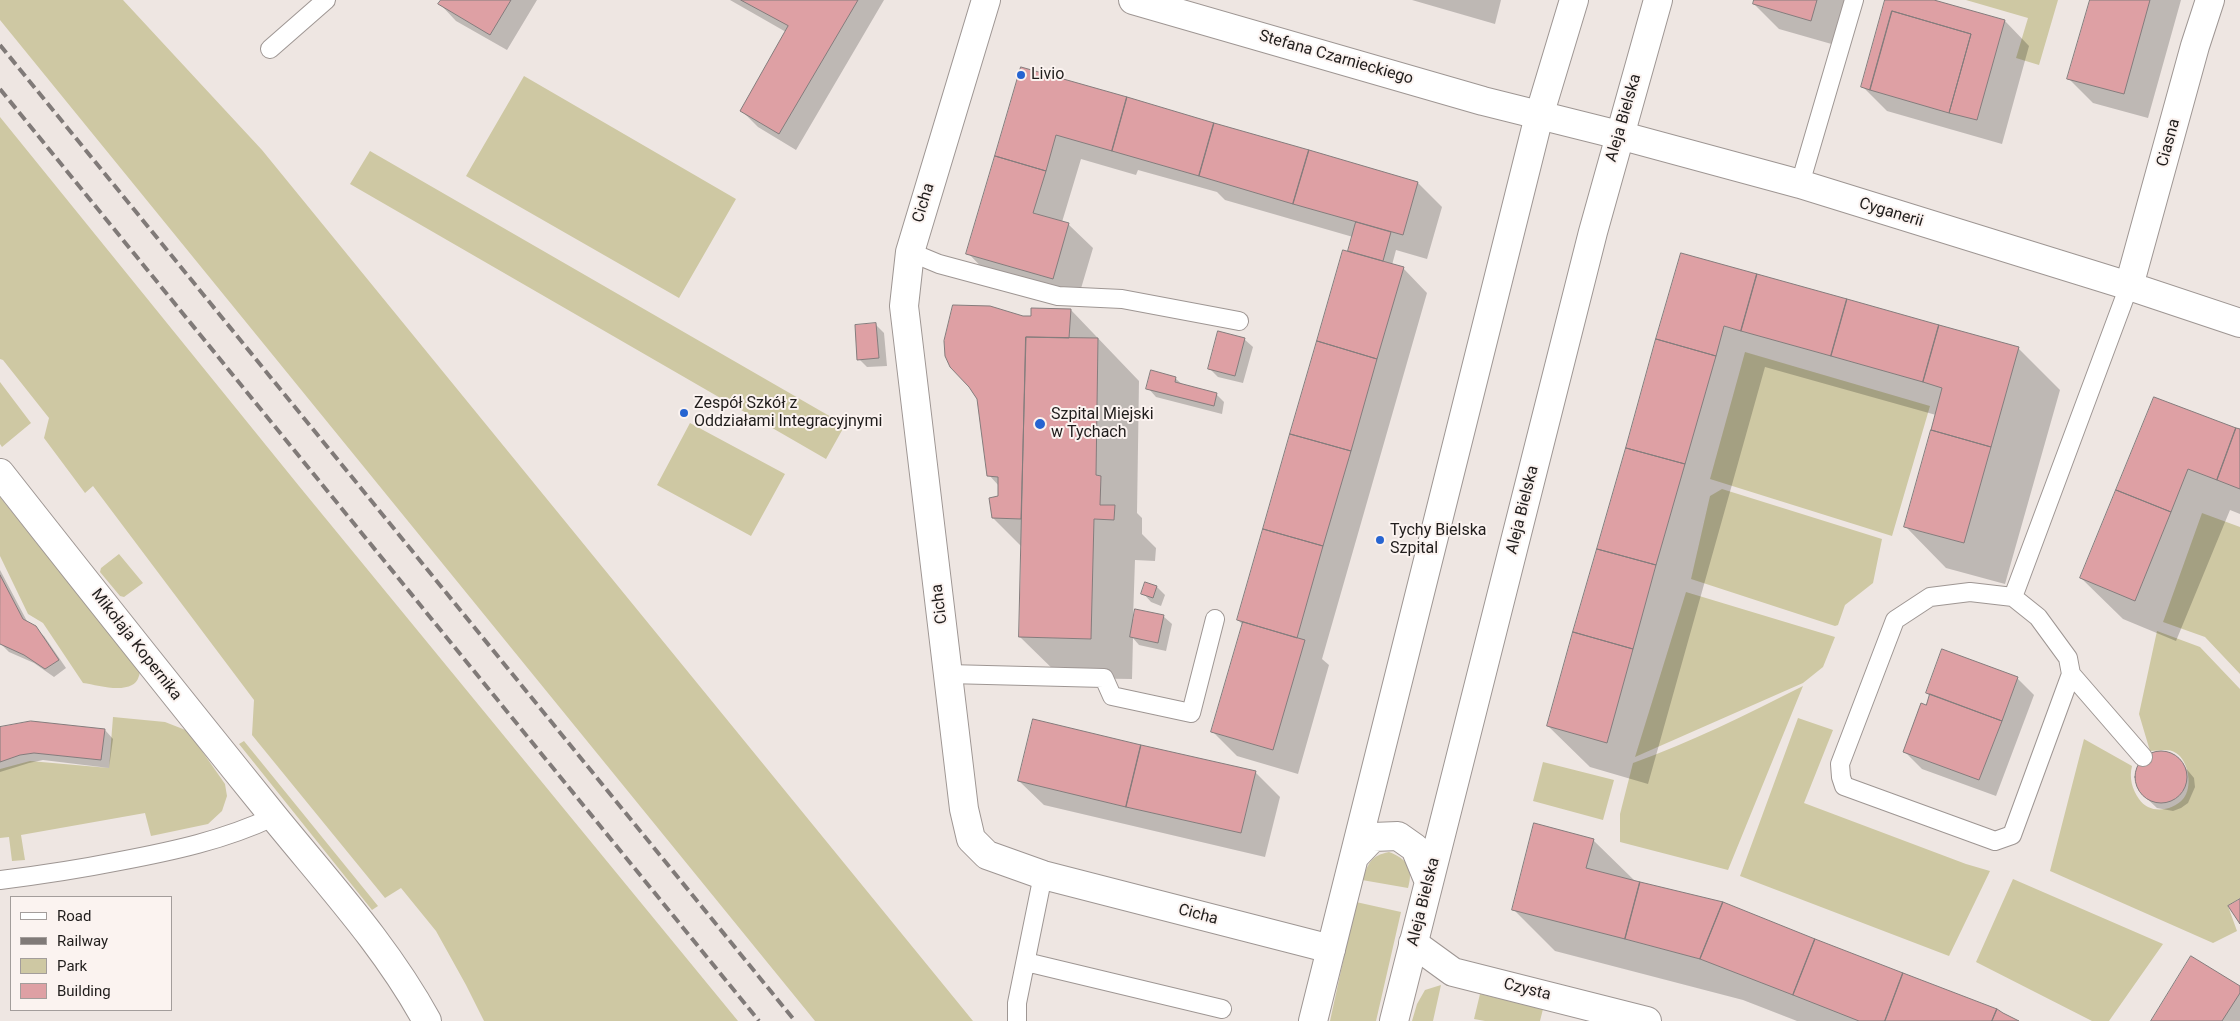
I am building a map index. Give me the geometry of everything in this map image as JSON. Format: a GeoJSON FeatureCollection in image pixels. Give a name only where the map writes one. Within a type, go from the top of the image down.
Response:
{"type":"FeatureCollection","features":[{"type":"Feature","properties":{"kind":"street","name":"Cicha"},"geometry":{"type":"LineString","coordinates":[[986,0],[910,252],[904,306],[964,809],[971,838],[987,855],[1044,875],[1331,950]]}},
{"type":"Feature","properties":{"kind":"street","name":"Stefana Czarnieckiego"},"geometry":{"type":"LineString","coordinates":[[1133,0],[1539,116]]}},
{"type":"Feature","properties":{"kind":"street"},"geometry":{"type":"LineString","coordinates":[[1314,1021],[1539,116],[1574,0]]}},
{"type":"Feature","properties":{"kind":"street","name":"Aleja Bielska"},"geometry":{"type":"LineString","coordinates":[[1394,1021],[1619,135],[1658,0]]}},
{"type":"Feature","properties":{"kind":"street","name":"Ciasna"},"geometry":{"type":"LineString","coordinates":[[2129,286],[2195,46],[2210,0]]}},
{"type":"Feature","properties":{"kind":"street","name":"Cyganerii"},"geometry":{"type":"LineString","coordinates":[[1539,116],[1619,135],[1800,184],[2129,286],[2240,323]]}},
{"type":"Feature","properties":{"kind":"street","name":"Mikołaja Kopernika"},"geometry":{"type":"LineString","coordinates":[[0,473],[274,817],[360,920],[410,989],[427,1021]]}},
{"type":"Feature","properties":{"kind":"street"},"geometry":{"type":"LineString","coordinates":[[1354,857],[1373,838],[1398,836],[1415,848],[1429,882]]}},
{"type":"Feature","properties":{"kind":"street","name":"Czysta"},"geometry":{"type":"LineString","coordinates":[[1413,943],[1453,972],[1648,1021]]}},
{"type":"Feature","properties":{"kind":"lane"},"geometry":{"type":"LineString","coordinates":[[270,49],[326,0]]}},
{"type":"Feature","properties":{"kind":"lane"},"geometry":{"type":"LineString","coordinates":[[1800,184],[1854,0]]}},
{"type":"Feature","properties":{"kind":"lane"},"geometry":{"type":"LineString","coordinates":[[910,252],[939,264],[1058,296],[1122,298],[1239,321]]}},
{"type":"Feature","properties":{"kind":"lane"},"geometry":{"type":"LineString","coordinates":[[2013,597],[2129,286]]}},
{"type":"Feature","properties":{"kind":"lane"},"geometry":{"type":"LineString","coordinates":[[2071,674],[2012,835],[1995,841],[1844,786],[1840,764],[1895,620],[1930,597],[1970,592],[2013,597],[2038,617],[2068,658],[2071,674],[2143,757]]}},
{"type":"Feature","properties":{"kind":"lane"},"geometry":{"type":"LineString","coordinates":[[948,674],[1104,678],[1112,696],[1191,713],[1215,619]]}},
{"type":"Feature","properties":{"kind":"lane"},"geometry":{"type":"LineString","coordinates":[[0,880],[48,875],[163,853],[221,838],[274,817]]}},
{"type":"Feature","properties":{"kind":"lane"},"geometry":{"type":"LineString","coordinates":[[1017,1021],[1017,1003],[1044,875]]}},
{"type":"Feature","properties":{"kind":"lane"},"geometry":{"type":"LineString","coordinates":[[1026,962],[1222,1009]]}},
{"type":"Feature","properties":{"kind":"green space"},"geometry":{"type":"Polygon","coordinates":[[[0,0],[123,0],[262,150],[973,1021],[815,1021],[0,20],[0,0]]]}},
{"type":"Feature","properties":{"kind":"green space"},"geometry":{"type":"Polygon","coordinates":[[[1966,0],[2058,0],[2039,65],[2016,58],[2028,18],[1966,0]]]}},
{"type":"Feature","properties":{"kind":"green space"},"geometry":{"type":"Polygon","coordinates":[[[524,76],[736,199],[679,298],[466,176],[524,76]]]}},
{"type":"Feature","properties":{"kind":"green space"},"geometry":{"type":"Polygon","coordinates":[[[0,117],[299,486],[738,1021],[484,1021],[436,931],[401,888],[385,898],[252,735],[254,700],[93,486],[85,493],[44,438],[49,418],[3,360],[0,359],[0,117]]]}},
{"type":"Feature","properties":{"kind":"green space"},"geometry":{"type":"Polygon","coordinates":[[[370,151],[845,425],[826,459],[350,184],[370,151]]]}},
{"type":"Feature","properties":{"kind":"green space"},"geometry":{"type":"Polygon","coordinates":[[[1745,352],[1930,406],[1892,536],[1710,479],[1745,352]]]}},
{"type":"Feature","properties":{"kind":"green space"},"geometry":{"type":"Polygon","coordinates":[[[0,382],[31,423],[2,447],[0,444],[0,382]]]}},
{"type":"Feature","properties":{"kind":"green space"},"geometry":{"type":"Polygon","coordinates":[[[690,423],[785,474],[751,536],[657,485],[690,423]]]}},
{"type":"Feature","properties":{"kind":"green space"},"geometry":{"type":"Polygon","coordinates":[[[1722,489],[1882,539],[1873,583],[1845,605],[1838,625],[1835,626],[1691,579],[1710,496],[1722,489]]]}},
{"type":"Feature","properties":{"kind":"green space"},"geometry":{"type":"Polygon","coordinates":[[[0,497],[140,672],[138,680],[134,684],[127,687],[114,688],[83,683],[43,623],[28,614],[0,556],[0,497]]]}},
{"type":"Feature","properties":{"kind":"green space"},"geometry":{"type":"Polygon","coordinates":[[[2202,513],[2240,527],[2240,674],[2205,637],[2163,622],[2202,513]]]}},
{"type":"Feature","properties":{"kind":"green space"},"geometry":{"type":"Polygon","coordinates":[[[119,554],[143,583],[124,597],[120,596],[100,572],[101,568],[119,554]]]}},
{"type":"Feature","properties":{"kind":"green space"},"geometry":{"type":"Polygon","coordinates":[[[1686,592],[1835,637],[1823,667],[1803,683],[1635,757],[1686,592]]]}},
{"type":"Feature","properties":{"kind":"green space"},"geometry":{"type":"Polygon","coordinates":[[[2157,631],[2200,647],[2240,689],[2240,898],[2228,906],[2237,931],[2213,943],[2050,871],[2084,739],[2132,766],[2131,779],[2133,787],[2139,799],[2148,807],[2160,810],[2172,807],[2183,799],[2186,794],[2189,782],[2184,762],[2173,751],[2150,751],[2139,714],[2157,631]]]}},
{"type":"Feature","properties":{"kind":"green space"},"geometry":{"type":"Polygon","coordinates":[[[1803,686],[1728,870],[1620,842],[1620,814],[1633,763],[1698,737],[1803,686]]]}},
{"type":"Feature","properties":{"kind":"green space"},"geometry":{"type":"Polygon","coordinates":[[[113,717],[165,722],[188,731],[225,784],[227,796],[222,811],[208,824],[151,836],[145,813],[21,835],[25,860],[12,861],[9,837],[0,838],[0,769],[30,761],[109,768],[113,717]]]}},
{"type":"Feature","properties":{"kind":"green space"},"geometry":{"type":"Polygon","coordinates":[[[1798,718],[1833,730],[1804,803],[1966,864],[1990,871],[1949,956],[1740,876],[1798,718]]]}},
{"type":"Feature","properties":{"kind":"green space"},"geometry":{"type":"Polygon","coordinates":[[[244,741],[378,906],[372,910],[239,744],[244,741]]]}},
{"type":"Feature","properties":{"kind":"green space"},"geometry":{"type":"Polygon","coordinates":[[[1543,762],[1614,780],[1603,820],[1533,801],[1543,762]]]}},
{"type":"Feature","properties":{"kind":"green space"},"geometry":{"type":"Polygon","coordinates":[[[1389,852],[1405,861],[1408,865],[1410,881],[1408,888],[1362,880],[1371,861],[1389,852]]]}},
{"type":"Feature","properties":{"kind":"green space"},"geometry":{"type":"Polygon","coordinates":[[[2013,879],[2163,944],[2109,1021],[2092,1021],[1976,962],[2013,879]]]}},
{"type":"Feature","properties":{"kind":"green space"},"geometry":{"type":"Polygon","coordinates":[[[1356,902],[1401,912],[1376,1021],[1330,1021],[1356,902]]]}},
{"type":"Feature","properties":{"kind":"green space"},"geometry":{"type":"Polygon","coordinates":[[[1441,985],[1433,1021],[1412,1021],[1417,1004],[1425,990],[1441,985]]]}},
{"type":"Feature","properties":{"kind":"green space"},"geometry":{"type":"Polygon","coordinates":[[[1480,994],[1543,1009],[1540,1021],[1485,1021],[1474,1019],[1480,994]]]}},
{"type":"Feature","properties":{"kind":"building"},"geometry":{"type":"Polygon","coordinates":[[[441,0],[511,0],[490,35],[438,4],[441,0]]]}},
{"type":"Feature","properties":{"kind":"building"},"geometry":{"type":"Polygon","coordinates":[[[741,0],[858,0],[779,134],[740,111],[788,26],[741,0]]]}},
{"type":"Feature","properties":{"kind":"building"},"geometry":{"type":"Polygon","coordinates":[[[1754,0],[1817,0],[1811,21],[1753,4],[1754,0]]]}},
{"type":"Feature","properties":{"kind":"building"},"geometry":{"type":"Polygon","coordinates":[[[1885,0],[1934,0],[2005,20],[1977,120],[1949,113],[1971,34],[1892,11],[1870,90],[1861,87],[1885,0]]]}},
{"type":"Feature","properties":{"kind":"building"},"geometry":{"type":"Polygon","coordinates":[[[2090,0],[2150,0],[2124,94],[2067,79],[2090,0]]]}},
{"type":"Feature","properties":{"kind":"building"},"geometry":{"type":"Polygon","coordinates":[[[1892,11],[1971,34],[1949,113],[1870,90],[1892,11]]]}},
{"type":"Feature","properties":{"kind":"building"},"geometry":{"type":"Polygon","coordinates":[[[1021,67],[1127,97],[1112,151],[1056,135],[1046,171],[995,156],[1021,67]]]}},
{"type":"Feature","properties":{"kind":"building"},"geometry":{"type":"Polygon","coordinates":[[[1127,97],[1214,123],[1199,176],[1112,151],[1127,97]]]}},
{"type":"Feature","properties":{"kind":"building"},"geometry":{"type":"Polygon","coordinates":[[[1214,123],[1309,150],[1293,204],[1199,176],[1214,123]]]}},
{"type":"Feature","properties":{"kind":"building"},"geometry":{"type":"Polygon","coordinates":[[[1309,150],[1418,182],[1403,235],[1293,204],[1309,150]]]}},
{"type":"Feature","properties":{"kind":"building"},"geometry":{"type":"Polygon","coordinates":[[[995,156],[1046,171],[1033,213],[1069,223],[1053,279],[966,254],[995,156]]]}},
{"type":"Feature","properties":{"kind":"building"},"geometry":{"type":"Polygon","coordinates":[[[1356,222],[1391,232],[1383,261],[1348,251],[1356,222]]]}},
{"type":"Feature","properties":{"kind":"building"},"geometry":{"type":"Polygon","coordinates":[[[1343,250],[1404,267],[1377,359],[1317,341],[1343,250]]]}},
{"type":"Feature","properties":{"kind":"building"},"geometry":{"type":"Polygon","coordinates":[[[1681,253],[1757,274],[1741,331],[1724,326],[1716,356],[1656,339],[1681,253]]]}},
{"type":"Feature","properties":{"kind":"building"},"geometry":{"type":"Polygon","coordinates":[[[1757,274],[1847,299],[1831,356],[1741,331],[1757,274]]]}},
{"type":"Feature","properties":{"kind":"building"},"geometry":{"type":"Polygon","coordinates":[[[1847,299],[1939,325],[1923,382],[1831,356],[1847,299]]]}},
{"type":"Feature","properties":{"kind":"building"},"geometry":{"type":"Polygon","coordinates":[[[953,305],[990,306],[1023,316],[1031,316],[1031,308],[1071,309],[1069,338],[1026,337],[1021,519],[992,518],[989,498],[998,496],[998,477],[987,476],[977,399],[969,387],[950,367],[945,356],[944,341],[953,305]]]}},
{"type":"Feature","properties":{"kind":"building"},"geometry":{"type":"Polygon","coordinates":[[[876,323],[879,358],[857,360],[855,325],[876,323]]]}},
{"type":"Feature","properties":{"kind":"building"},"geometry":{"type":"Polygon","coordinates":[[[1939,325],[2019,347],[1991,447],[1931,430],[1942,388],[1923,382],[1939,325]]]}},
{"type":"Feature","properties":{"kind":"building"},"geometry":{"type":"Polygon","coordinates":[[[1218,331],[1245,338],[1235,376],[1208,369],[1218,331]]]}},
{"type":"Feature","properties":{"kind":"building"},"geometry":{"type":"Polygon","coordinates":[[[1026,337],[1098,338],[1096,475],[1101,476],[1100,505],[1115,505],[1114,520],[1094,519],[1091,639],[1019,637],[1026,337]]]}},
{"type":"Feature","properties":{"kind":"building"},"geometry":{"type":"Polygon","coordinates":[[[1656,339],[1716,356],[1685,464],[1626,448],[1656,339]]]}},
{"type":"Feature","properties":{"kind":"building"},"geometry":{"type":"Polygon","coordinates":[[[1317,341],[1377,359],[1351,451],[1290,434],[1317,341]]]}},
{"type":"Feature","properties":{"kind":"building"},"geometry":{"type":"Polygon","coordinates":[[[1151,370],[1176,377],[1175,382],[1217,393],[1214,406],[1146,389],[1151,370]]]}},
{"type":"Feature","properties":{"kind":"building"},"geometry":{"type":"Polygon","coordinates":[[[2154,397],[2236,428],[2217,480],[2188,469],[2171,512],[2116,490],[2154,397]]]}},
{"type":"Feature","properties":{"kind":"building"},"geometry":{"type":"Polygon","coordinates":[[[2236,428],[2240,429],[2240,489],[2217,480],[2236,428]]]}},
{"type":"Feature","properties":{"kind":"building"},"geometry":{"type":"Polygon","coordinates":[[[1931,430],[1991,447],[1964,543],[1904,527],[1931,430]]]}},
{"type":"Feature","properties":{"kind":"building"},"geometry":{"type":"Polygon","coordinates":[[[1290,434],[1351,451],[1323,546],[1263,529],[1290,434]]]}},
{"type":"Feature","properties":{"kind":"building"},"geometry":{"type":"Polygon","coordinates":[[[1626,448],[1685,464],[1656,565],[1597,549],[1626,448]]]}},
{"type":"Feature","properties":{"kind":"building"},"geometry":{"type":"Polygon","coordinates":[[[2116,490],[2171,512],[2135,601],[2080,578],[2116,490]]]}},
{"type":"Feature","properties":{"kind":"building"},"geometry":{"type":"Polygon","coordinates":[[[1263,529],[1323,546],[1297,638],[1237,620],[1263,529]]]}},
{"type":"Feature","properties":{"kind":"building"},"geometry":{"type":"Polygon","coordinates":[[[1597,549],[1656,565],[1633,649],[1573,632],[1597,549]]]}},
{"type":"Feature","properties":{"kind":"building"},"geometry":{"type":"Polygon","coordinates":[[[0,575],[23,619],[36,626],[59,660],[45,669],[24,655],[0,644],[0,575]]]}},
{"type":"Feature","properties":{"kind":"building"},"geometry":{"type":"Polygon","coordinates":[[[1145,582],[1157,586],[1153,598],[1141,594],[1145,582]]]}},
{"type":"Feature","properties":{"kind":"building"},"geometry":{"type":"Polygon","coordinates":[[[1135,609],[1164,615],[1158,643],[1130,637],[1135,609]]]}},
{"type":"Feature","properties":{"kind":"building"},"geometry":{"type":"Polygon","coordinates":[[[1243,622],[1305,640],[1273,750],[1211,732],[1243,622]]]}},
{"type":"Feature","properties":{"kind":"building"},"geometry":{"type":"Polygon","coordinates":[[[1573,632],[1633,649],[1607,743],[1547,726],[1573,632]]]}},
{"type":"Feature","properties":{"kind":"building"},"geometry":{"type":"Polygon","coordinates":[[[1942,649],[2018,677],[2002,721],[1926,693],[1942,649]]]}},
{"type":"Feature","properties":{"kind":"building"},"geometry":{"type":"Polygon","coordinates":[[[1930,694],[2002,721],[1979,780],[1903,752],[1921,703],[1926,705],[1930,694]]]}},
{"type":"Feature","properties":{"kind":"building"},"geometry":{"type":"Polygon","coordinates":[[[1033,719],[1141,745],[1126,807],[1018,781],[1033,719]]]}},
{"type":"Feature","properties":{"kind":"building"},"geometry":{"type":"Polygon","coordinates":[[[31,721],[105,729],[101,760],[34,753],[20,755],[0,762],[0,727],[31,721]]]}},
{"type":"Feature","properties":{"kind":"building"},"geometry":{"type":"Polygon","coordinates":[[[1141,745],[1256,771],[1241,833],[1126,807],[1141,745]]]}},
{"type":"Feature","properties":{"kind":"building"},"geometry":{"type":"Polygon","coordinates":[[[2156,751],[2166,751],[2180,758],[2187,772],[2187,782],[2180,796],[2166,803],[2156,803],[2146,799],[2139,792],[2135,782],[2135,772],[2139,762],[2146,755],[2156,751]]]}},
{"type":"Feature","properties":{"kind":"building"},"geometry":{"type":"Polygon","coordinates":[[[1534,823],[1594,839],[1586,868],[1640,882],[1625,939],[1512,910],[1534,823]]]}},
{"type":"Feature","properties":{"kind":"building"},"geometry":{"type":"Polygon","coordinates":[[[1640,882],[1723,902],[1700,959],[1625,939],[1640,882]]]}},
{"type":"Feature","properties":{"kind":"building"},"geometry":{"type":"Polygon","coordinates":[[[2240,899],[2240,924],[2228,906],[2240,899]]]}},
{"type":"Feature","properties":{"kind":"building"},"geometry":{"type":"Polygon","coordinates":[[[1723,902],[1815,939],[1793,995],[1700,959],[1723,902]]]}},
{"type":"Feature","properties":{"kind":"building"},"geometry":{"type":"Polygon","coordinates":[[[1815,939],[1903,973],[1885,1021],[1859,1021],[1793,995],[1815,939]]]}},
{"type":"Feature","properties":{"kind":"building"},"geometry":{"type":"Polygon","coordinates":[[[2191,956],[2240,986],[2240,993],[2222,1021],[2151,1021],[2191,956]]]}},
{"type":"Feature","properties":{"kind":"building"},"geometry":{"type":"Polygon","coordinates":[[[1903,973],[1997,1009],[1992,1021],[1885,1021],[1903,973]]]}},
{"type":"Feature","properties":{"kind":"building"},"geometry":{"type":"Polygon","coordinates":[[[1997,1009],[2003,1013],[2019,1021],[1992,1021],[1997,1009]]]}},
{"type":"Feature","properties":{"kind":"railway"},"geometry":{"type":"LineString","coordinates":[[0,45],[795,1021]]}},
{"type":"Feature","properties":{"kind":"railway"},"geometry":{"type":"LineString","coordinates":[[0,89],[759,1021]]}},
{"type":"Feature","properties":{"kind":"place","name":"Livio"},"geometry":{"type":"Point","coordinates":[1021,75]}},
{"type":"Feature","properties":{"kind":"place","name":"Zespół Szkół z Oddziałami Integracyjnymi"},"geometry":{"type":"Point","coordinates":[684,413]}},
{"type":"Feature","properties":{"kind":"place","name":"Szpital Miejski w Tychach"},"geometry":{"type":"Point","coordinates":[1040,424]}},
{"type":"Feature","properties":{"kind":"place","name":"Tychy Bielska Szpital"},"geometry":{"type":"Point","coordinates":[1380,540]}}]}
